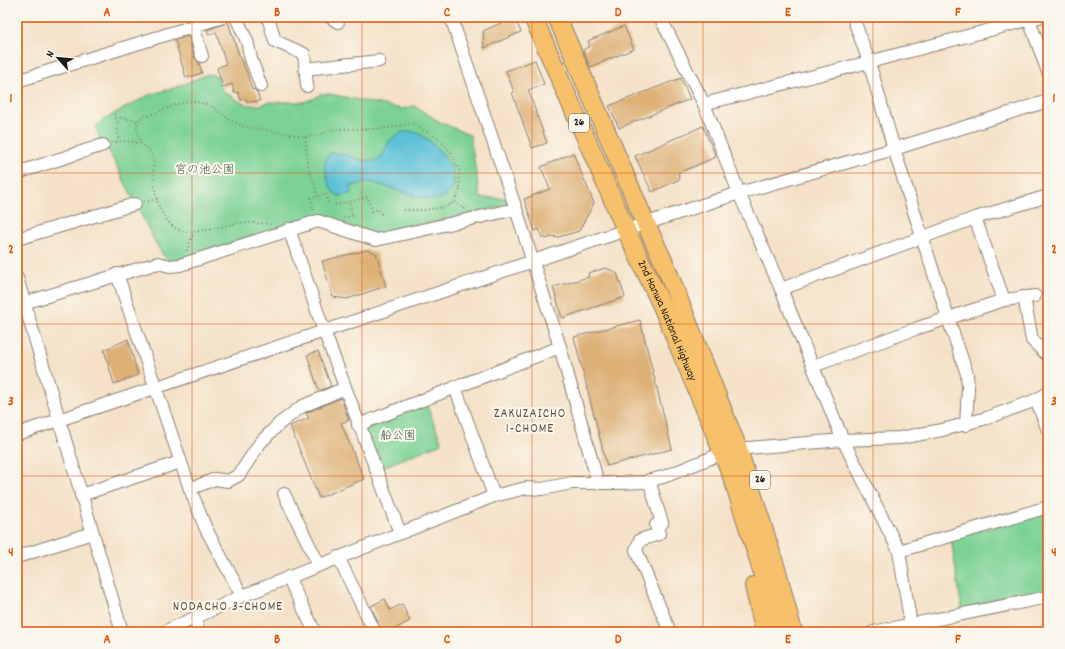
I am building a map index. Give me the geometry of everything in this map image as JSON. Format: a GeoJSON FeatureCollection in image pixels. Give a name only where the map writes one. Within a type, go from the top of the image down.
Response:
{"type":"FeatureCollection","features":[{"type":"Feature","properties":{"kind":"highway","name":"2nd Hanwa National Highway"},"geometry":{"type":"LineString","coordinates":[[533,17],[626,230],[681,350],[680,370],[731,451]]}},
{"type":"Feature","properties":{"kind":"highway","name":"2nd Hanwa National Highway"},"geometry":{"type":"LineString","coordinates":[[557,17],[665,265],[694,337],[710,358],[731,451]]}},
{"type":"Feature","properties":{"kind":"highway","name":"26"},"geometry":{"type":"LineString","coordinates":[[731,451],[778,576],[793,632]]}},
{"type":"Feature","properties":{"kind":"highway","name":"26"},"geometry":{"type":"LineString","coordinates":[[731,451],[732,508],[765,632]]}},
{"type":"Feature","properties":{"kind":"highway","name":"26"},"geometry":{"type":"LineString","coordinates":[[731,451],[771,511],[804,632]]}},
{"type":"Feature","properties":{"kind":"highway","name":"26"},"geometry":{"type":"LineString","coordinates":[[740,477],[759,560],[779,632]]}},
{"type":"Feature","properties":{"kind":"street"},"geometry":{"type":"LineString","coordinates":[[17,81],[223,17]]}},
{"type":"Feature","properties":{"kind":"street"},"geometry":{"type":"LineString","coordinates":[[236,17],[247,41],[251,59],[261,86]]}},
{"type":"Feature","properties":{"kind":"street"},"geometry":{"type":"LineString","coordinates":[[268,17],[275,41],[304,54],[306,86]]}},
{"type":"Feature","properties":{"kind":"street"},"geometry":{"type":"LineString","coordinates":[[451,17],[516,209],[560,347],[598,483]]}},
{"type":"Feature","properties":{"kind":"street"},"geometry":{"type":"LineString","coordinates":[[854,17],[869,62],[894,149],[967,374],[968,387],[966,424]]}},
{"type":"Feature","properties":{"kind":"street"},"geometry":{"type":"LineString","coordinates":[[662,18],[704,104],[739,193],[781,289],[843,440],[898,551],[911,628]]}},
{"type":"Feature","properties":{"kind":"street"},"geometry":{"type":"LineString","coordinates":[[704,104],[869,62],[1032,18],[1048,72]]}},
{"type":"Feature","properties":{"kind":"street"},"geometry":{"type":"LineString","coordinates":[[193,26],[202,56]]}},
{"type":"Feature","properties":{"kind":"street"},"geometry":{"type":"LineString","coordinates":[[305,69],[379,61]]}},
{"type":"Feature","properties":{"kind":"street"},"geometry":{"type":"LineString","coordinates":[[17,434],[739,193],[894,149],[1048,101]]}},
{"type":"Feature","properties":{"kind":"street"},"geometry":{"type":"LineString","coordinates":[[17,173],[103,145]]}},
{"type":"Feature","properties":{"kind":"street"},"geometry":{"type":"LineString","coordinates":[[781,289],[976,218],[1048,196]]}},
{"type":"Feature","properties":{"kind":"street"},"geometry":{"type":"LineString","coordinates":[[17,240],[135,204]]}},
{"type":"Feature","properties":{"kind":"street"},"geometry":{"type":"LineString","coordinates":[[21,304],[117,274],[158,263],[170,266],[188,262],[318,221],[376,240],[516,209]]}},
{"type":"Feature","properties":{"kind":"street"},"geometry":{"type":"LineString","coordinates":[[976,218],[1004,300]]}},
{"type":"Feature","properties":{"kind":"street"},"geometry":{"type":"LineString","coordinates":[[289,229],[358,425],[400,533]]}},
{"type":"Feature","properties":{"kind":"street"},"geometry":{"type":"LineString","coordinates":[[117,274],[190,489],[206,529],[242,596]]}},
{"type":"Feature","properties":{"kind":"street"},"geometry":{"type":"LineString","coordinates":[[17,278],[21,304],[60,419],[122,632]]}},
{"type":"Feature","properties":{"kind":"street"},"geometry":{"type":"LineString","coordinates":[[813,366],[948,318],[1004,300],[1030,296],[1032,340],[1048,356]]}},
{"type":"Feature","properties":{"kind":"street"},"geometry":{"type":"LineString","coordinates":[[358,425],[560,347]]}},
{"type":"Feature","properties":{"kind":"street"},"geometry":{"type":"LineString","coordinates":[[455,387],[494,496]]}},
{"type":"Feature","properties":{"kind":"street"},"geometry":{"type":"LineString","coordinates":[[190,489],[215,479],[228,480],[238,475],[260,444],[280,424],[301,407],[345,388]]}},
{"type":"Feature","properties":{"kind":"street"},"geometry":{"type":"LineString","coordinates":[[164,632],[173,626],[288,577],[494,496],[526,488],[542,489],[572,483],[645,482],[666,476],[731,451],[843,440],[900,438],[966,424],[1036,400],[1048,393]]}},
{"type":"Feature","properties":{"kind":"street"},"geometry":{"type":"LineString","coordinates":[[1036,400],[1048,430]]}},
{"type":"Feature","properties":{"kind":"street"},"geometry":{"type":"LineString","coordinates":[[81,495],[180,462]]}},
{"type":"Feature","properties":{"kind":"street"},"geometry":{"type":"LineString","coordinates":[[649,480],[662,523],[656,525],[658,534],[640,540],[636,550],[670,632]]}},
{"type":"Feature","properties":{"kind":"street"},"geometry":{"type":"LineString","coordinates":[[284,494],[319,565]]}},
{"type":"Feature","properties":{"kind":"street"},"geometry":{"type":"LineString","coordinates":[[898,551],[1048,506]]}},
{"type":"Feature","properties":{"kind":"street"},"geometry":{"type":"LineString","coordinates":[[17,557],[92,533]]}},
{"type":"Feature","properties":{"kind":"street"},"geometry":{"type":"LineString","coordinates":[[338,558],[375,632]]}},
{"type":"Feature","properties":{"kind":"street"},"geometry":{"type":"LineString","coordinates":[[288,577],[315,632]]}},
{"type":"Feature","properties":{"kind":"street"},"geometry":{"type":"LineString","coordinates":[[873,632],[911,628],[1048,597]]}},
{"type":"Feature","properties":{"kind":"street"},"geometry":{"type":"LineString","coordinates":[[194,618],[199,632]]}},
{"type":"Feature","properties":{"kind":"path"},"geometry":{"type":"LineString","coordinates":[[140,144],[137,128],[138,121],[142,116],[158,113],[189,101],[212,106],[230,120],[245,127],[305,137],[315,136],[332,130],[378,129],[413,124],[438,138],[450,151],[458,170],[460,190],[454,202],[445,207],[424,210],[403,210]]}},
{"type":"Feature","properties":{"kind":"path"},"geometry":{"type":"LineString","coordinates":[[114,114],[119,130],[118,141]]}},
{"type":"Feature","properties":{"kind":"path"},"geometry":{"type":"LineString","coordinates":[[116,117],[138,121]]}},
{"type":"Feature","properties":{"kind":"path"},"geometry":{"type":"LineString","coordinates":[[305,137],[308,166],[315,186],[316,196]]}},
{"type":"Feature","properties":{"kind":"path"},"geometry":{"type":"LineString","coordinates":[[103,145],[118,141],[128,141],[140,144],[150,152],[160,210],[166,220],[178,230],[193,232],[240,223],[270,224]]}},
{"type":"Feature","properties":{"kind":"path"},"geometry":{"type":"LineString","coordinates":[[314,210],[311,198],[316,196],[326,194],[329,206]]}},
{"type":"Feature","properties":{"kind":"path"},"geometry":{"type":"LineString","coordinates":[[335,205],[368,197],[372,211],[378,209],[382,215]]}},
{"type":"Feature","properties":{"kind":"path"},"geometry":{"type":"LineString","coordinates":[[339,219],[352,216],[349,201]]}},
{"type":"Feature","properties":{"kind":"path"},"geometry":{"type":"LineString","coordinates":[[188,262],[187,252],[193,232]]}},
{"type":"Feature","properties":{"kind":"green space","name":"宮の池公園"},"geometry":{"type":"Polygon","coordinates":[[[208,74],[218,76],[219,84],[223,91],[239,101],[249,105],[260,105],[269,102],[304,102],[315,98],[320,94],[330,94],[402,109],[414,106],[440,122],[470,135],[480,198],[506,198],[508,204],[506,206],[387,233],[357,230],[326,215],[318,215],[287,224],[267,233],[170,262],[163,255],[155,242],[108,149],[105,150],[96,126],[102,120],[149,95],[174,88],[208,74]]]}},
{"type":"Feature","properties":{"kind":"green space","name":"船公園"},"geometry":{"type":"Polygon","coordinates":[[[425,401],[442,443],[378,469],[362,426],[425,401]]]}},
{"type":"Feature","properties":{"kind":"green space"},"geometry":{"type":"Polygon","coordinates":[[[1048,511],[1048,592],[962,610],[951,539],[1048,511]]]}},
{"type":"Feature","properties":{"kind":"water"},"geometry":{"type":"Polygon","coordinates":[[[402,132],[420,134],[432,143],[443,155],[451,168],[454,181],[451,191],[447,195],[437,199],[425,199],[371,182],[351,186],[352,193],[338,196],[333,192],[326,173],[325,165],[327,157],[332,153],[335,153],[366,161],[377,160],[383,154],[390,141],[402,132]]]}},
{"type":"Feature","properties":{"kind":"building"},"geometry":{"type":"Polygon","coordinates":[[[514,17],[521,32],[484,48],[483,31],[514,17]]]}},
{"type":"Feature","properties":{"kind":"building"},"geometry":{"type":"Polygon","coordinates":[[[228,22],[252,90],[254,89],[257,92],[260,101],[248,102],[246,99],[241,100],[238,92],[234,93],[232,84],[223,87],[217,68],[226,64],[216,32],[209,35],[207,30],[228,22]]]}},
{"type":"Feature","properties":{"kind":"building"},"geometry":{"type":"Polygon","coordinates":[[[624,26],[634,49],[590,67],[583,50],[590,46],[588,41],[624,26]]]}},
{"type":"Feature","properties":{"kind":"building"},"geometry":{"type":"Polygon","coordinates":[[[188,36],[195,58],[199,63],[202,73],[186,78],[175,40],[188,36]]]}},
{"type":"Feature","properties":{"kind":"building"},"geometry":{"type":"Polygon","coordinates":[[[535,60],[544,84],[528,90],[547,143],[532,148],[506,71],[535,60]]]}},
{"type":"Feature","properties":{"kind":"building"},"geometry":{"type":"Polygon","coordinates":[[[681,78],[690,99],[619,128],[609,106],[681,78]]]}},
{"type":"Feature","properties":{"kind":"building"},"geometry":{"type":"Polygon","coordinates":[[[703,126],[716,157],[678,173],[680,179],[652,192],[635,156],[703,126]]]}},
{"type":"Feature","properties":{"kind":"building"},"geometry":{"type":"Polygon","coordinates":[[[573,153],[594,203],[579,231],[555,238],[555,236],[546,239],[545,237],[542,238],[539,229],[535,231],[524,199],[550,189],[541,167],[573,153]]]}},
{"type":"Feature","properties":{"kind":"building"},"geometry":{"type":"Polygon","coordinates":[[[367,250],[376,253],[386,286],[347,299],[333,297],[322,261],[367,250]]]}},
{"type":"Feature","properties":{"kind":"building"},"geometry":{"type":"Polygon","coordinates":[[[606,268],[617,273],[625,297],[562,318],[553,287],[589,277],[588,273],[606,268]]]}},
{"type":"Feature","properties":{"kind":"building"},"geometry":{"type":"Polygon","coordinates":[[[640,320],[672,449],[607,466],[574,337],[640,320]]]}},
{"type":"Feature","properties":{"kind":"building"},"geometry":{"type":"Polygon","coordinates":[[[128,339],[138,375],[114,384],[104,350],[128,339]]]}},
{"type":"Feature","properties":{"kind":"building"},"geometry":{"type":"Polygon","coordinates":[[[318,351],[331,386],[319,391],[307,355],[318,351]]]}},
{"type":"Feature","properties":{"kind":"building"},"geometry":{"type":"Polygon","coordinates":[[[341,398],[349,420],[341,423],[364,479],[319,498],[290,426],[309,418],[306,413],[341,398]]]}},
{"type":"Feature","properties":{"kind":"building"},"geometry":{"type":"Polygon","coordinates":[[[385,599],[390,610],[402,604],[410,621],[389,632],[382,632],[371,606],[385,599]]]}},
{"type":"Feature","properties":{"kind":"district","name":"ZAKUZAICHO 1-CHOME"},"geometry":{"type":"Point","coordinates":[530,422]}},
{"type":"Feature","properties":{"kind":"district","name":"NODACHO 3-CHOME"},"geometry":{"type":"Point","coordinates":[228,607]}}]}
